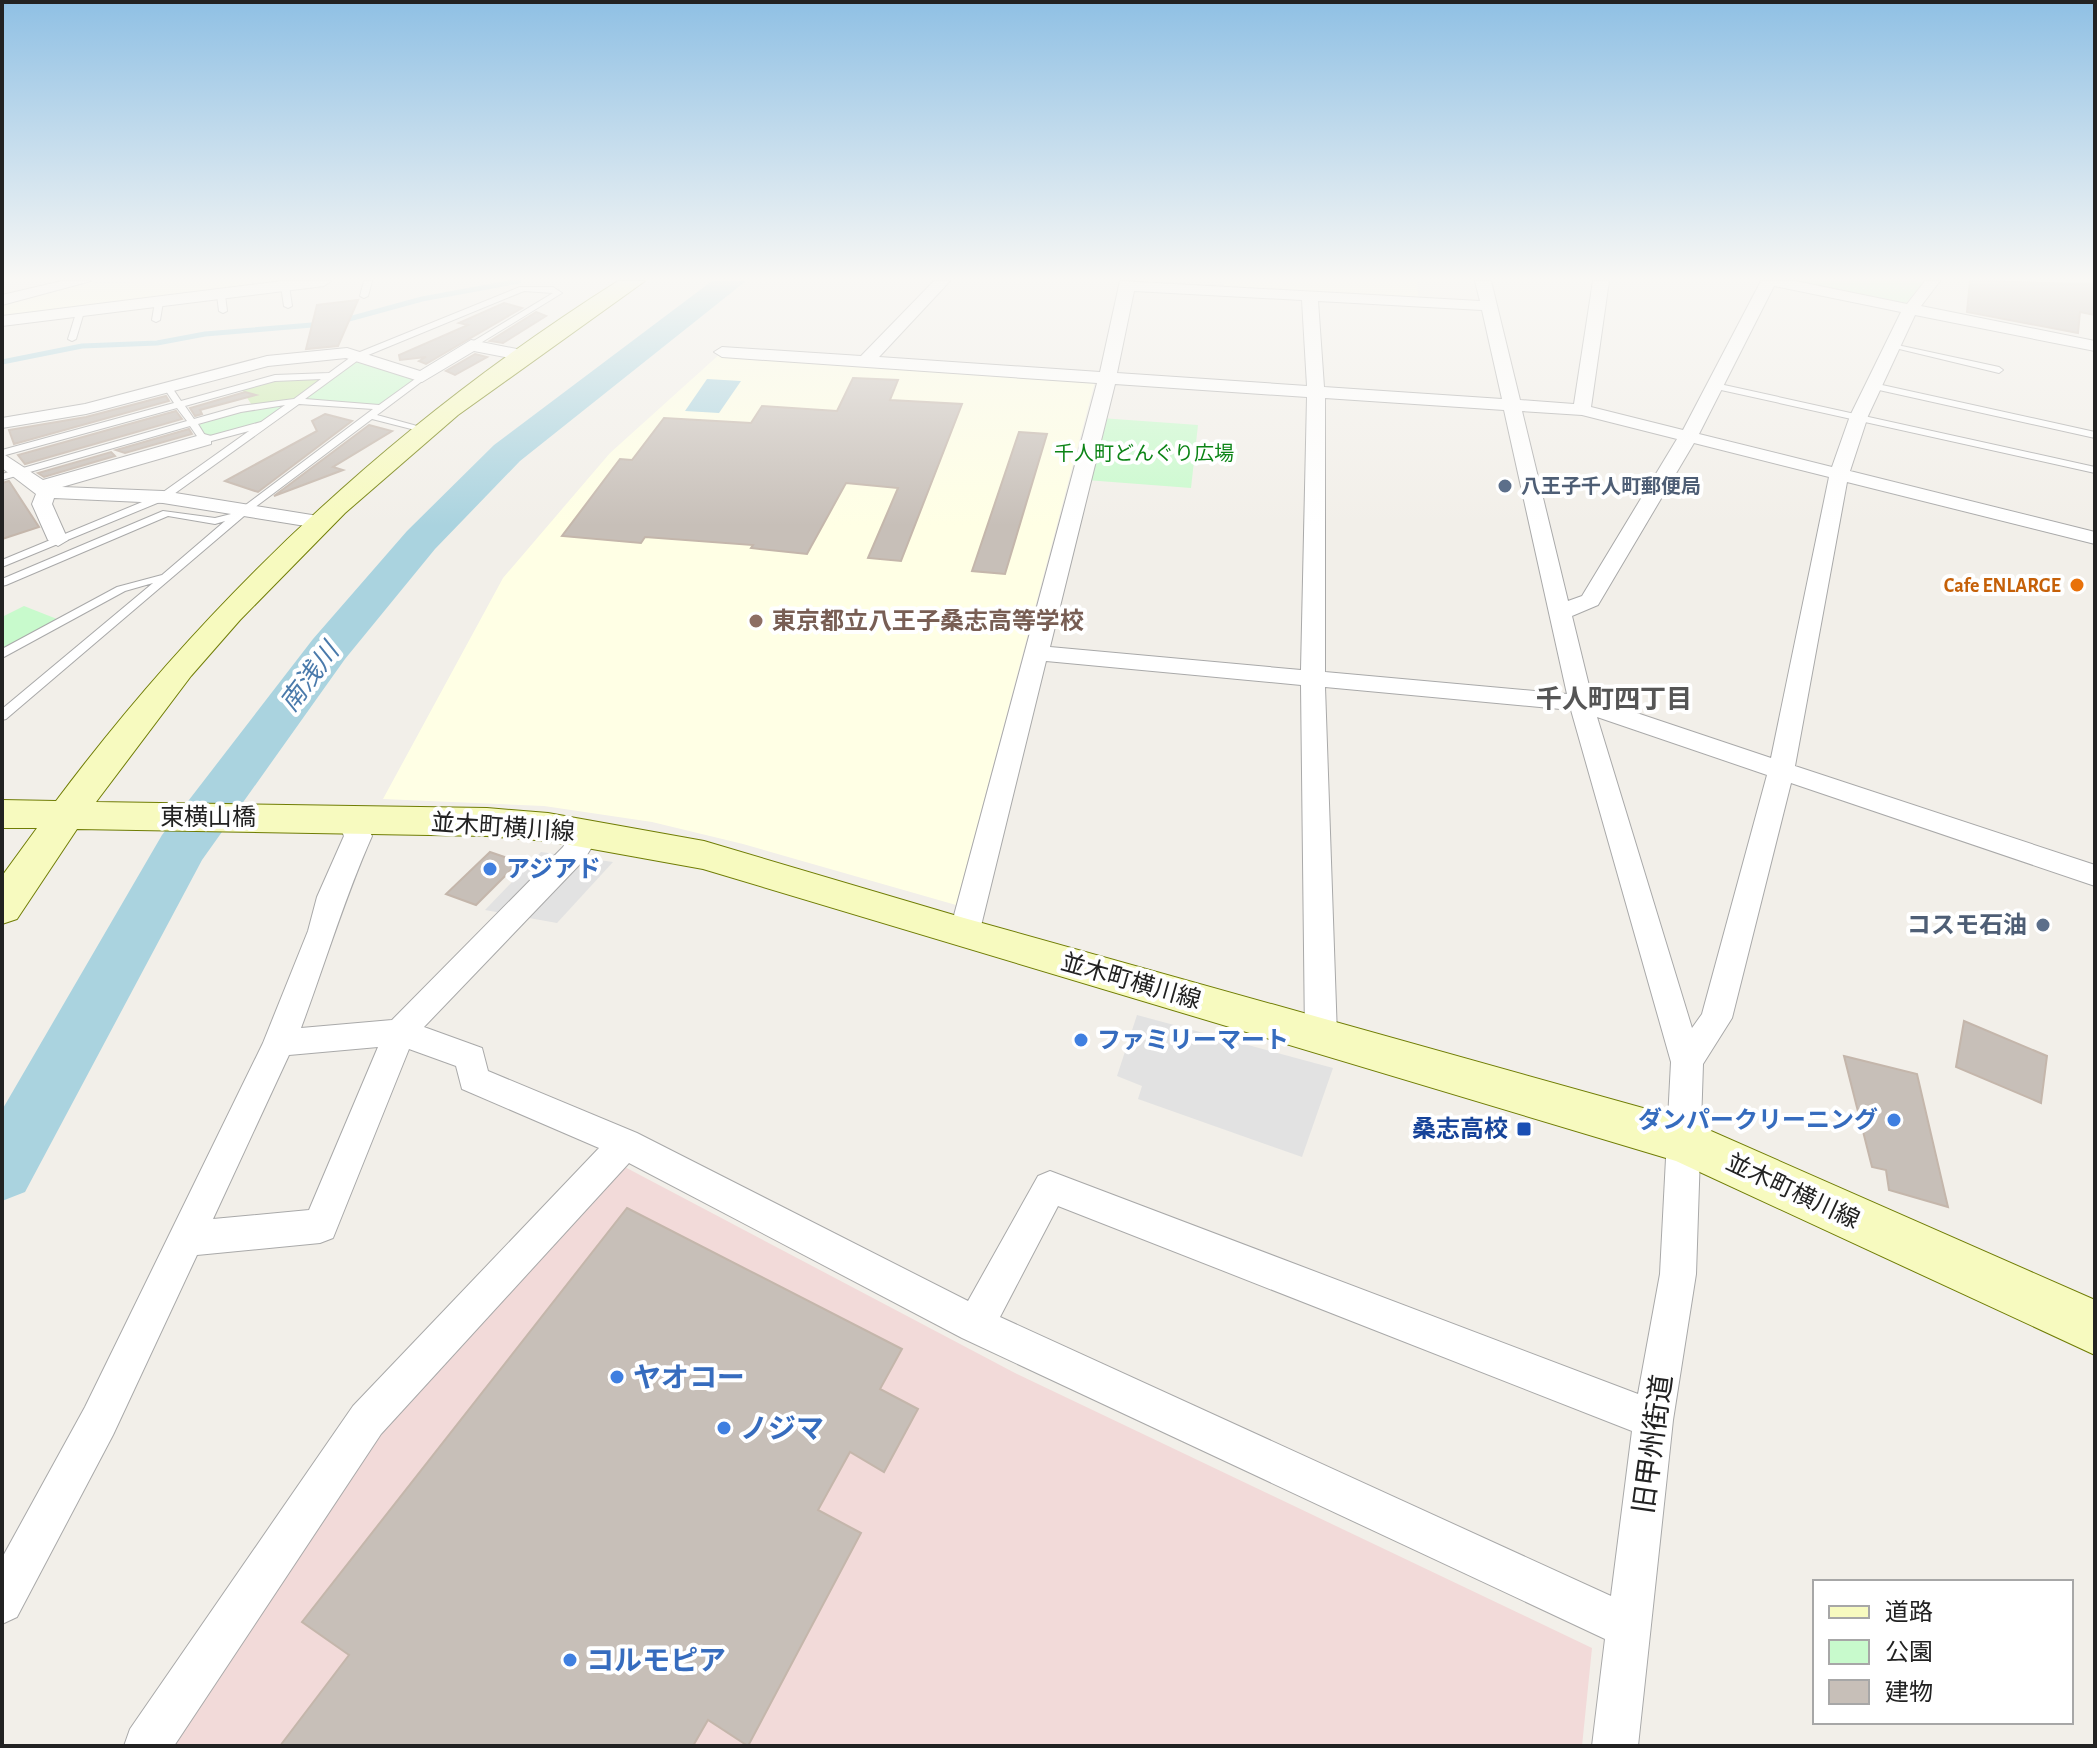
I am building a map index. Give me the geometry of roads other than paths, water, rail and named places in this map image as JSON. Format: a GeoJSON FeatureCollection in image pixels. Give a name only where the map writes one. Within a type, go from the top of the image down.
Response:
{"type":"FeatureCollection","features":[{"type":"Feature","properties":{"kind":"street"},"geometry":{"type":"LineString","coordinates":[[2,423],[86,409],[261,363]]}},
{"type":"Feature","properties":{"kind":"street"},"geometry":{"type":"LineString","coordinates":[[378,363],[422,377],[444,363]]}},
{"type":"Feature","properties":{"kind":"street"},"geometry":{"type":"LineString","coordinates":[[2,908],[83,816],[180,668],[318,522],[423,429],[511,363]]}},
{"type":"Feature","properties":{"kind":"street"},"geometry":{"type":"LineString","coordinates":[[873,363],[1582,410],[2095,538]]}},
{"type":"Feature","properties":{"kind":"street"},"geometry":{"type":"LineString","coordinates":[[964,934],[1110,363]]}},
{"type":"Feature","properties":{"kind":"street"},"geometry":{"type":"LineString","coordinates":[[1314,363],[1313,675],[1321,1036]]}},
{"type":"Feature","properties":{"kind":"street","name":"旧甲州街道"},"geometry":{"type":"LineString","coordinates":[[1501,363],[1562,612],[1581,703],[1687,1062],[1678,1274],[1653,1420],[1615,1746]]}},
{"type":"Feature","properties":{"kind":"street"},"geometry":{"type":"LineString","coordinates":[[1582,410],[1589,363]]}},
{"type":"Feature","properties":{"kind":"street"},"geometry":{"type":"LineString","coordinates":[[1562,612],[1590,600],[1688,437],[1727,363]]}},
{"type":"Feature","properties":{"kind":"street"},"geometry":{"type":"LineString","coordinates":[[1687,1062],[1716,1018],[1782,768],[1839,474],[1859,416],[1883,363]]}},
{"type":"Feature","properties":{"kind":"street"},"geometry":{"type":"LineString","coordinates":[[43,489],[204,440]]}},
{"type":"Feature","properties":{"kind":"street"},"geometry":{"type":"LineString","coordinates":[[6,466],[43,489],[163,497],[318,522]]}},
{"type":"Feature","properties":{"kind":"street"},"geometry":{"type":"LineString","coordinates":[[43,489],[42,504],[58,540]]}},
{"type":"Feature","properties":{"kind":"street"},"geometry":{"type":"LineString","coordinates":[[1036,653],[1313,675],[1581,703],[1782,768],[2095,876]]}},
{"type":"Feature","properties":{"kind":"street"},"geometry":{"type":"LineString","coordinates":[[2,814],[83,816]]}},
{"type":"Feature","properties":{"kind":"street","name":"東横山橋"},"geometry":{"type":"LineString","coordinates":[[83,816],[332,818]]}},
{"type":"Feature","properties":{"kind":"street"},"geometry":{"type":"LineString","coordinates":[[2,1602],[99,1421],[279,1043],[323,931],[331,897],[358,836],[332,818]]}},
{"type":"Feature","properties":{"kind":"street","name":"並木町横川線"},"geometry":{"type":"LineString","coordinates":[[332,818],[487,822],[587,833],[704,855],[964,934],[1686,1142],[2095,1328]]}},
{"type":"Feature","properties":{"kind":"street"},"geometry":{"type":"LineString","coordinates":[[186,1239],[320,1226],[400,1032],[573,854],[587,833]]}},
{"type":"Feature","properties":{"kind":"street"},"geometry":{"type":"LineString","coordinates":[[279,1043],[400,1032],[471,1058],[473,1079],[625,1144],[975,1325],[1628,1627]]}},
{"type":"Feature","properties":{"kind":"street"},"geometry":{"type":"LineString","coordinates":[[147,1746],[367,1420],[625,1144]]}},
{"type":"Feature","properties":{"kind":"street"},"geometry":{"type":"LineString","coordinates":[[975,1325],[1050,1187],[1653,1420]]}},
{"type":"Feature","properties":{"kind":"lane"},"geometry":{"type":"LineString","coordinates":[[2,564],[163,497],[269,424],[349,363]]}},
{"type":"Feature","properties":{"kind":"lane"},"geometry":{"type":"LineString","coordinates":[[1967,363],[1999,370]]}},
{"type":"Feature","properties":{"kind":"lane"},"geometry":{"type":"LineString","coordinates":[[6,466],[180,404],[275,378],[330,376]]}},
{"type":"Feature","properties":{"kind":"lane"},"geometry":{"type":"LineString","coordinates":[[2,716],[242,512],[422,377]]}},
{"type":"Feature","properties":{"kind":"lane"},"geometry":{"type":"LineString","coordinates":[[1715,386],[2095,470]]}},
{"type":"Feature","properties":{"kind":"lane"},"geometry":{"type":"LineString","coordinates":[[1873,386],[2095,435]]}},
{"type":"Feature","properties":{"kind":"lane"},"geometry":{"type":"LineString","coordinates":[[168,388],[204,440],[269,424]]}},
{"type":"Feature","properties":{"kind":"lane"},"geometry":{"type":"LineString","coordinates":[[6,466],[240,409],[297,401],[374,411],[423,429]]}},
{"type":"Feature","properties":{"kind":"lane"},"geometry":{"type":"LineString","coordinates":[[2,583],[167,513],[215,521],[242,512]]}},
{"type":"Feature","properties":{"kind":"lane"},"geometry":{"type":"LineString","coordinates":[[2,654],[121,589],[167,575]]}},
{"type":"Feature","properties":{"kind":"water"},"geometry":{"type":"Polygon","coordinates":[[[707,379],[741,381],[719,413],[685,411],[707,379]]]}},
{"type":"Feature","properties":{"kind":"waterway","name":"南浅川"},"geometry":{"type":"LineString","coordinates":[[2,1171],[181,849],[329,649],[421,540],[507,453],[621,363]]}},
{"type":"Feature","properties":{"kind":"place","name":"八王子千人町郵便局"},"geometry":{"type":"Point","coordinates":[1505,486]}},
{"type":"Feature","properties":{"kind":"place","name":"Cafe ENLARGE"},"geometry":{"type":"Point","coordinates":[2077,585]}},
{"type":"Feature","properties":{"kind":"place","name":"東京都立八王子桑志高等学校"},"geometry":{"type":"Point","coordinates":[756,621]}},
{"type":"Feature","properties":{"kind":"place","name":"アジアド"},"geometry":{"type":"Point","coordinates":[490,869]}},
{"type":"Feature","properties":{"kind":"place","name":"コスモ石油"},"geometry":{"type":"Point","coordinates":[2043,925]}},
{"type":"Feature","properties":{"kind":"place","name":"ファミリーマート"},"geometry":{"type":"Point","coordinates":[1081,1040]}},
{"type":"Feature","properties":{"kind":"place","name":"ダンパークリーニング"},"geometry":{"type":"Point","coordinates":[1894,1120]}},
{"type":"Feature","properties":{"kind":"place","name":"桑志高校"},"geometry":{"type":"Point","coordinates":[1524,1129]}},
{"type":"Feature","properties":{"kind":"place","name":"ヤオコー"},"geometry":{"type":"Point","coordinates":[617,1377]}},
{"type":"Feature","properties":{"kind":"place","name":"ノジマ"},"geometry":{"type":"Point","coordinates":[724,1428]}},
{"type":"Feature","properties":{"kind":"place","name":"コルモピア"},"geometry":{"type":"Point","coordinates":[570,1660]}},
{"type":"Feature","properties":{"kind":"district","name":"千人町四丁目"},"geometry":{"type":"Point","coordinates":[1614,699]}},
{"type":"Feature","properties":{"kind":"park label","name":"千人町どんぐり広場"},"geometry":{"type":"Point","coordinates":[1144,453]}}]}
